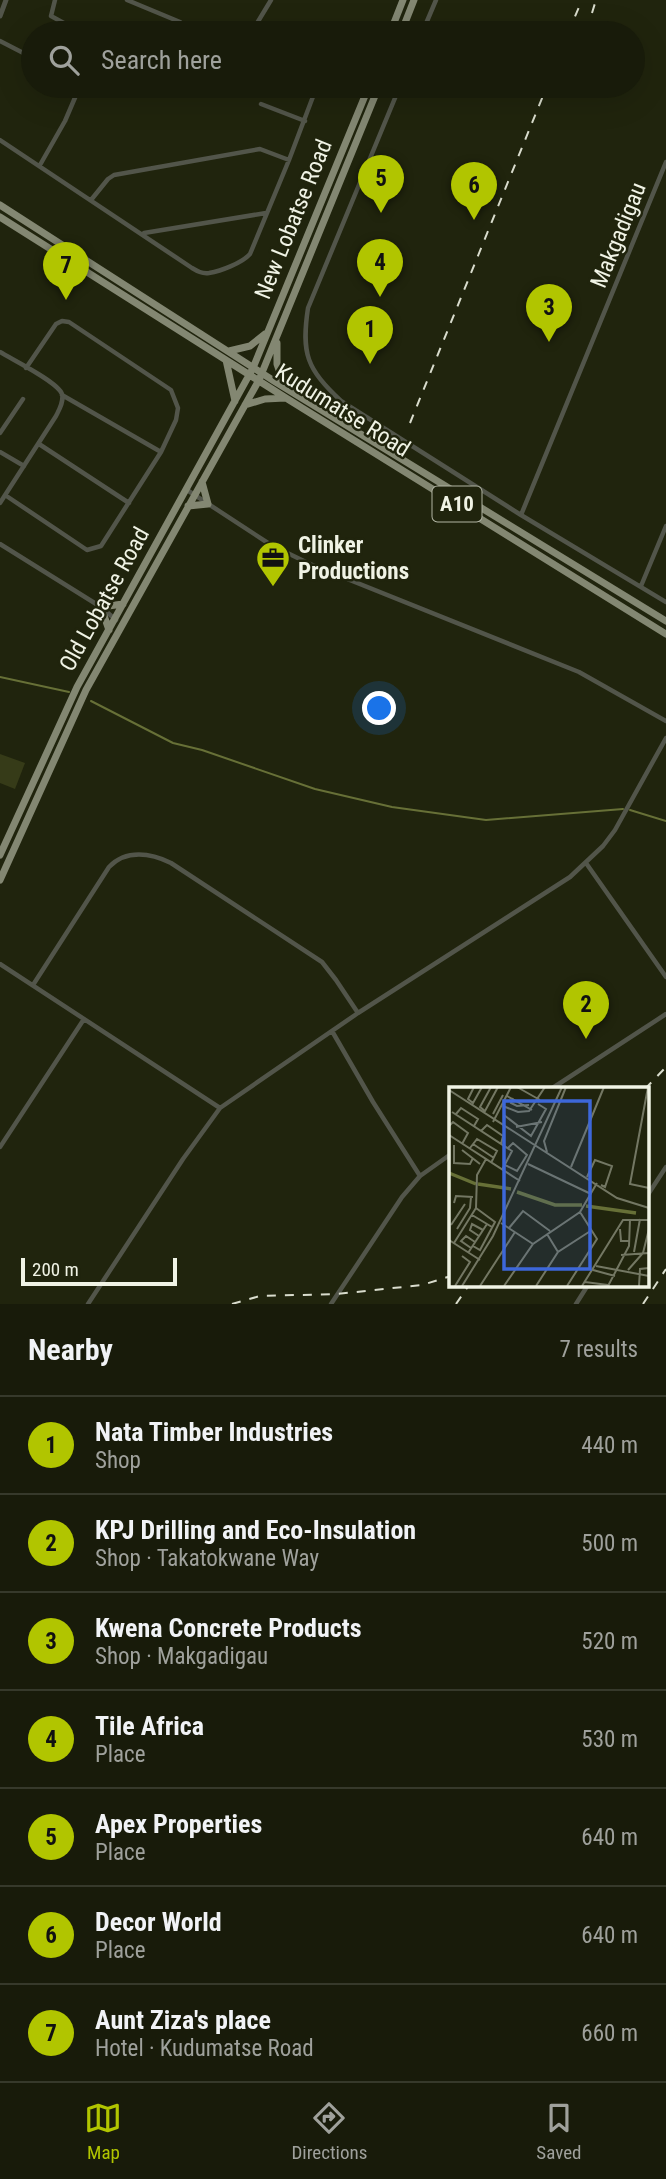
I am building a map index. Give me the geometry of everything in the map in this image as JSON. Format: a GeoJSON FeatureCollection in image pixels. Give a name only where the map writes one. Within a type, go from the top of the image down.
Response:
{"type":"FeatureCollection","features":[{"type":"Feature","properties":{"kind":"main road"},"geometry":{"type":"LineString","coordinates":[[395,21],[403,0]]}},
{"type":"Feature","properties":{"kind":"main road"},"geometry":{"type":"LineString","coordinates":[[406,21],[414,0]]}},
{"type":"Feature","properties":{"kind":"main road","name":"New Lobatse Road"},"geometry":{"type":"LineString","coordinates":[[251,371],[364,98]]}},
{"type":"Feature","properties":{"kind":"main road"},"geometry":{"type":"LineString","coordinates":[[118,622],[188,506],[190,493],[202,482],[260,376],[374,98]]}},
{"type":"Feature","properties":{"kind":"main road","name":"Kudumatse Road"},"geometry":{"type":"LineString","coordinates":[[0,205],[229,351],[251,371]]}},
{"type":"Feature","properties":{"kind":"main road","name":"Kudumatse Road"},"geometry":{"type":"LineString","coordinates":[[0,217],[226,360],[285,387],[666,621]]}},
{"type":"Feature","properties":{"kind":"main road"},"geometry":{"type":"LineString","coordinates":[[229,351],[250,346],[269,328]]}},
{"type":"Feature","properties":{"kind":"main road"},"geometry":{"type":"LineString","coordinates":[[277,339],[277,364],[285,387]]}},
{"type":"Feature","properties":{"kind":"main road"},"geometry":{"type":"LineString","coordinates":[[226,360],[235,402]]}},
{"type":"Feature","properties":{"kind":"main road","name":"Old Lobatse Road"},"geometry":{"type":"LineString","coordinates":[[0,880],[118,622],[124,603],[190,493],[251,371]]}},
{"type":"Feature","properties":{"kind":"main road","name":"Kudumatse Road"},"geometry":{"type":"LineString","coordinates":[[260,376],[286,398],[666,634]]}},
{"type":"Feature","properties":{"kind":"main road"},"geometry":{"type":"LineString","coordinates":[[245,406],[265,399],[286,398]]}},
{"type":"Feature","properties":{"kind":"main road"},"geometry":{"type":"LineString","coordinates":[[188,506],[208,505],[202,482]]}},
{"type":"Feature","properties":{"kind":"main road"},"geometry":{"type":"LineString","coordinates":[[109,630],[101,607],[124,603]]}},
{"type":"Feature","properties":{"kind":"main road","name":"Old Lobatse Road"},"geometry":{"type":"LineString","coordinates":[[0,855],[77,687],[109,630],[118,622]]}},
{"type":"Feature","properties":{"kind":"street"},"geometry":{"type":"LineString","coordinates":[[0,16],[6,0]]}},
{"type":"Feature","properties":{"kind":"street"},"geometry":{"type":"LineString","coordinates":[[55,0],[51,16],[60,21]]}},
{"type":"Feature","properties":{"kind":"street"},"geometry":{"type":"LineString","coordinates":[[127,0],[178,21]]}},
{"type":"Feature","properties":{"kind":"street"},"geometry":{"type":"LineString","coordinates":[[260,21],[271,0]]}},
{"type":"Feature","properties":{"kind":"street"},"geometry":{"type":"LineString","coordinates":[[427,21],[436,0]]}},
{"type":"Feature","properties":{"kind":"street"},"geometry":{"type":"LineString","coordinates":[[0,41],[21,52]]}},
{"type":"Feature","properties":{"kind":"street"},"geometry":{"type":"LineString","coordinates":[[40,165],[75,98]]}},
{"type":"Feature","properties":{"kind":"street"},"geometry":{"type":"LineString","coordinates":[[0,141],[192,268],[209,273],[247,257],[313,98]]}},
{"type":"Feature","properties":{"kind":"street"},"geometry":{"type":"LineString","coordinates":[[395,98],[308,308],[304,346],[311,366],[321,382],[341,401],[666,602]]}},
{"type":"Feature","properties":{"kind":"street"},"geometry":{"type":"LineString","coordinates":[[261,104],[304,121]]}},
{"type":"Feature","properties":{"kind":"street"},"geometry":{"type":"LineString","coordinates":[[91,200],[114,175],[260,149],[289,160]]}},
{"type":"Feature","properties":{"kind":"street","name":"Makgadigau"},"geometry":{"type":"LineString","coordinates":[[521,514],[666,162]]}},
{"type":"Feature","properties":{"kind":"street"},"geometry":{"type":"LineString","coordinates":[[142,234],[267,213]]}},
{"type":"Feature","properties":{"kind":"street"},"geometry":{"type":"LineString","coordinates":[[5,495],[88,550],[101,546],[161,452],[178,415],[175,396],[171,390],[69,322],[56,324],[26,368]]}},
{"type":"Feature","properties":{"kind":"street"},"geometry":{"type":"LineString","coordinates":[[0,352],[55,385],[62,395],[161,452]]}},
{"type":"Feature","properties":{"kind":"street"},"geometry":{"type":"LineString","coordinates":[[0,503],[56,416],[62,395]]}},
{"type":"Feature","properties":{"kind":"street"},"geometry":{"type":"LineString","coordinates":[[0,433],[23,399]]}},
{"type":"Feature","properties":{"kind":"street"},"geometry":{"type":"LineString","coordinates":[[38,444],[129,503]]}},
{"type":"Feature","properties":{"kind":"street"},"geometry":{"type":"LineString","coordinates":[[0,452],[24,466]]}},
{"type":"Feature","properties":{"kind":"street"},"geometry":{"type":"LineString","coordinates":[[190,493],[271,545],[310,564],[579,672],[666,721]]}},
{"type":"Feature","properties":{"kind":"street"},"geometry":{"type":"LineString","coordinates":[[641,586],[666,526]]}},
{"type":"Feature","properties":{"kind":"street"},"geometry":{"type":"LineString","coordinates":[[0,544],[101,607],[118,622]]}},
{"type":"Feature","properties":{"kind":"street"},"geometry":{"type":"LineString","coordinates":[[88,1304],[183,1159],[220,1108],[358,1013],[570,877],[603,846],[666,738]]}},
{"type":"Feature","properties":{"kind":"street"},"geometry":{"type":"LineString","coordinates":[[33,985],[109,867],[121,859],[144,853],[171,863],[322,962],[337,979],[358,1013]]}},
{"type":"Feature","properties":{"kind":"street"},"geometry":{"type":"LineString","coordinates":[[586,863],[666,977]]}},
{"type":"Feature","properties":{"kind":"street"},"geometry":{"type":"LineString","coordinates":[[0,964],[220,1108]]}},
{"type":"Feature","properties":{"kind":"street"},"geometry":{"type":"LineString","coordinates":[[554,1087],[666,1014]]}},
{"type":"Feature","properties":{"kind":"street"},"geometry":{"type":"LineString","coordinates":[[0,1147],[84,1018]]}},
{"type":"Feature","properties":{"kind":"street"},"geometry":{"type":"LineString","coordinates":[[332,1031],[420,1175]]}},
{"type":"Feature","properties":{"kind":"street"},"geometry":{"type":"LineString","coordinates":[[331,1304],[402,1197],[420,1175],[449,1155]]}},
{"type":"Feature","properties":{"kind":"street"},"geometry":{"type":"LineString","coordinates":[[648,1194],[666,1167]]}},
{"type":"Feature","properties":{"kind":"street"},"geometry":{"type":"LineString","coordinates":[[576,1304],[587,1286]]}},
{"type":"Feature","properties":{"kind":"green space"},"geometry":{"type":"Polygon","coordinates":[[[0,754],[25,763],[15,789],[0,783],[0,754]]]}},
{"type":"Feature","properties":{"kind":"waterway"},"geometry":{"type":"LineString","coordinates":[[0,677],[69,692]]}},
{"type":"Feature","properties":{"kind":"waterway"},"geometry":{"type":"LineString","coordinates":[[91,701],[173,743],[202,750],[315,789],[392,807],[486,820],[623,809]]}},
{"type":"Feature","properties":{"kind":"waterway"},"geometry":{"type":"LineString","coordinates":[[630,810],[666,821]]}},
{"type":"Feature","properties":{"kind":"railway"},"geometry":{"type":"LineString","coordinates":[[573,21],[582,0]]}},
{"type":"Feature","properties":{"kind":"railway"},"geometry":{"type":"LineString","coordinates":[[592,13],[596,0]]}},
{"type":"Feature","properties":{"kind":"railway"},"geometry":{"type":"LineString","coordinates":[[410,423],[542,98]]}},
{"type":"Feature","properties":{"kind":"railway"},"geometry":{"type":"LineString","coordinates":[[647,1087],[666,1067]]}},
{"type":"Feature","properties":{"kind":"railway"},"geometry":{"type":"LineString","coordinates":[[643,1304],[666,1269]]}},
{"type":"Feature","properties":{"kind":"railway"},"geometry":{"type":"LineString","coordinates":[[232,1304],[260,1296],[337,1294],[422,1285],[449,1277]]}},
{"type":"Feature","properties":{"kind":"railway"},"geometry":{"type":"LineString","coordinates":[[456,1304],[468,1286]]}},
{"type":"Feature","properties":{"kind":"place","name":"Apex Properties"},"geometry":{"type":"Point","coordinates":[381,213]}},
{"type":"Feature","properties":{"kind":"place","name":"Decor World"},"geometry":{"type":"Point","coordinates":[474,220]}},
{"type":"Feature","properties":{"kind":"place","name":"Tile Africa"},"geometry":{"type":"Point","coordinates":[380,297]}},
{"type":"Feature","properties":{"kind":"place","name":"Aunt Ziza's place"},"geometry":{"type":"Point","coordinates":[66,300]}},
{"type":"Feature","properties":{"kind":"place","name":"Kwena Concrete Products"},"geometry":{"type":"Point","coordinates":[549,342]}},
{"type":"Feature","properties":{"kind":"place","name":"Nata Timber Industries"},"geometry":{"type":"Point","coordinates":[370,364]}},
{"type":"Feature","properties":{"kind":"place","name":"Clinker Productions"},"geometry":{"type":"Point","coordinates":[273,588]}},
{"type":"Feature","properties":{"kind":"place","name":"KPJ Drilling and Eco-Insulation"},"geometry":{"type":"Point","coordinates":[586,1039]}}]}
